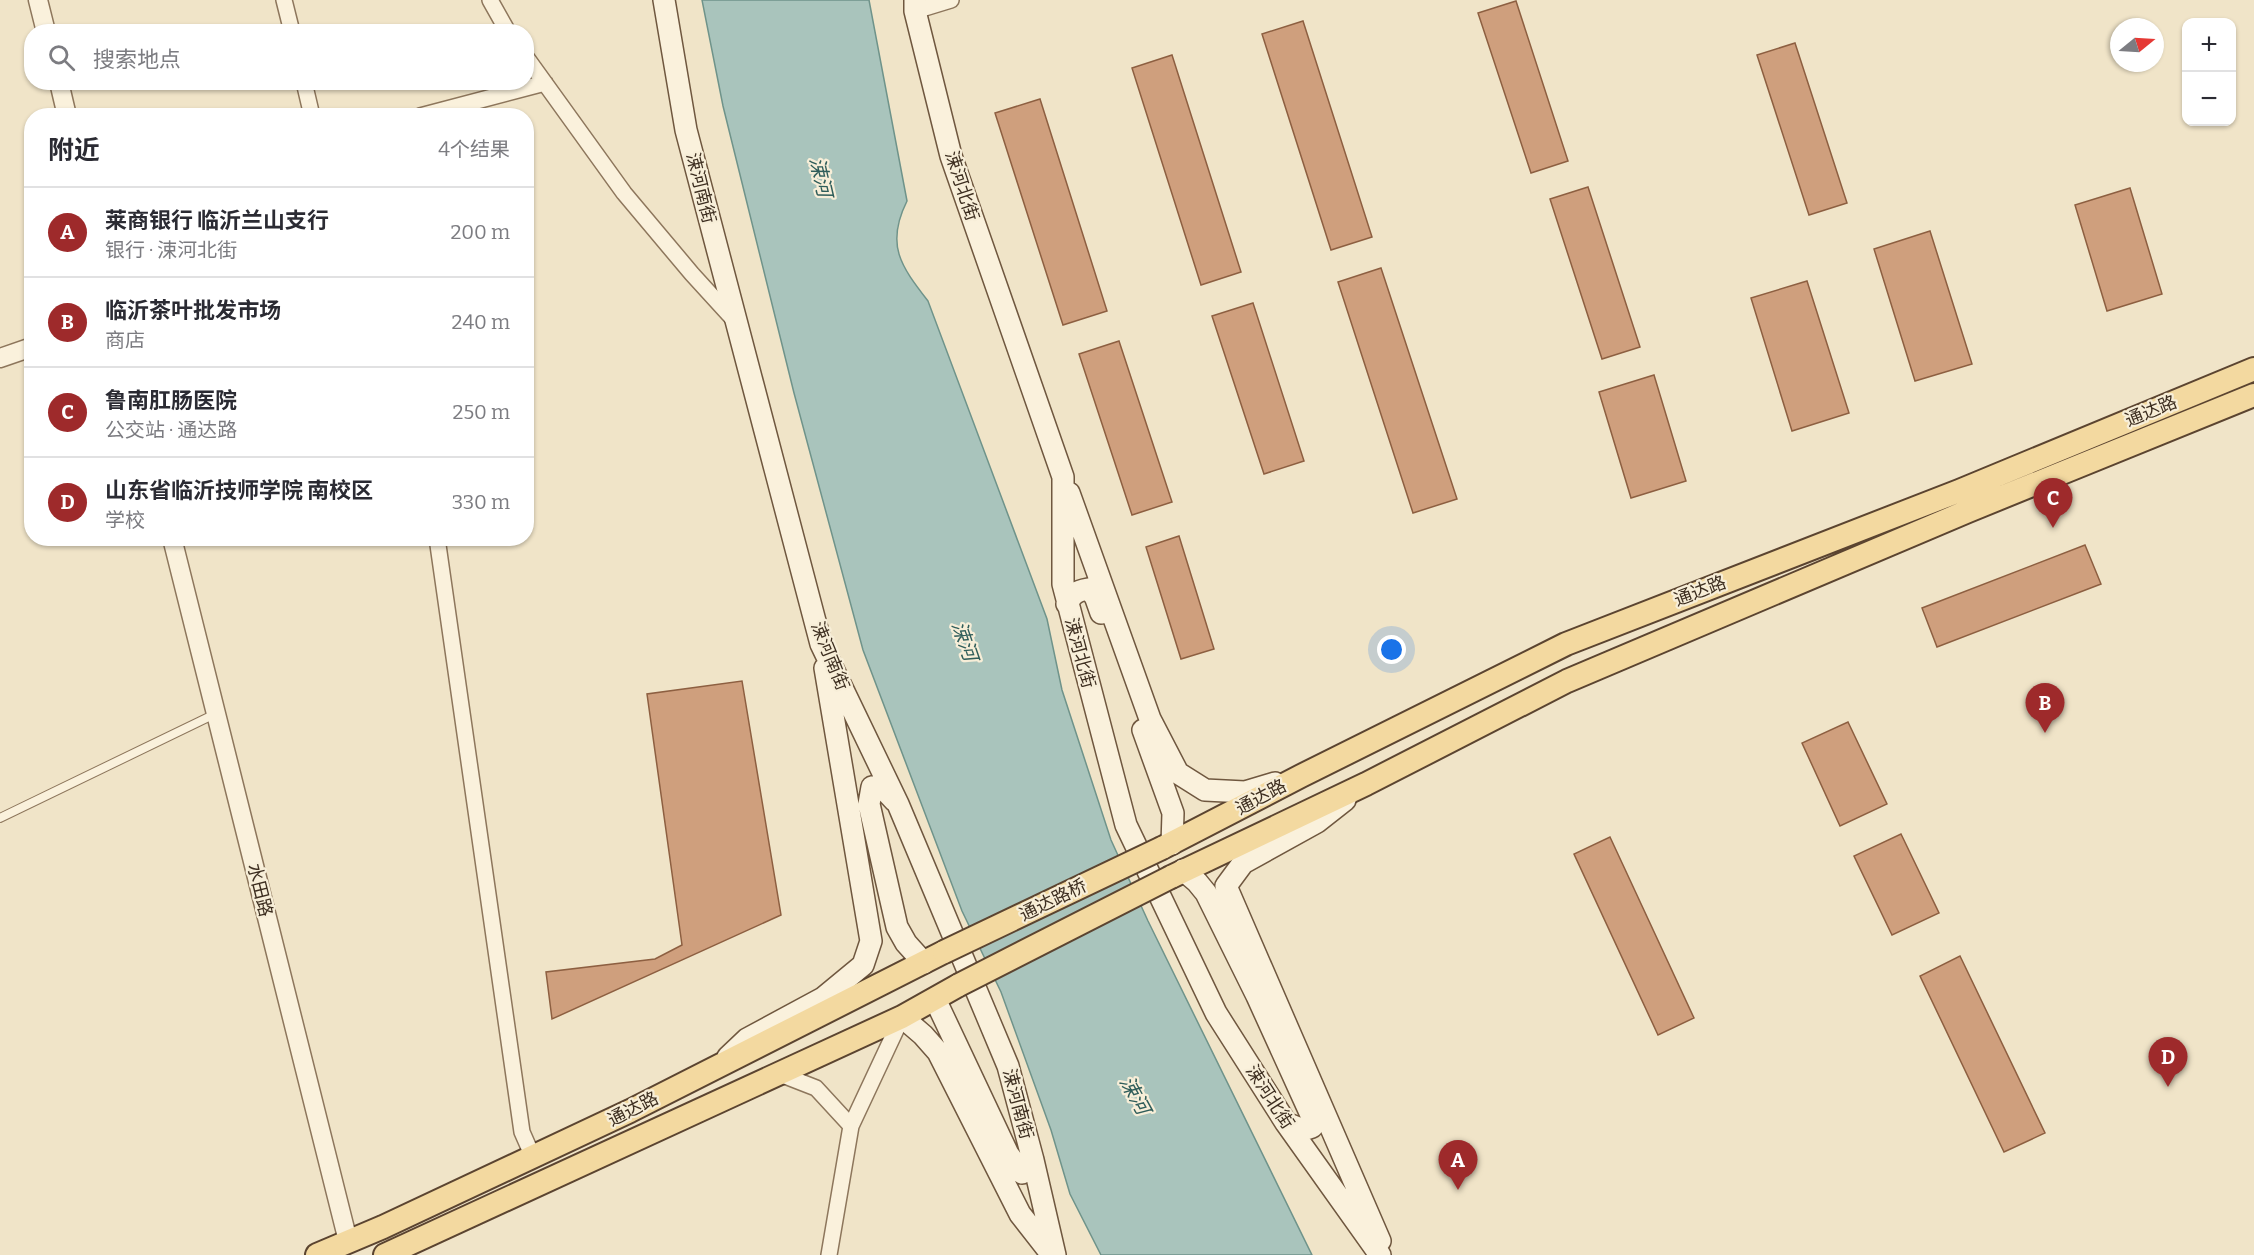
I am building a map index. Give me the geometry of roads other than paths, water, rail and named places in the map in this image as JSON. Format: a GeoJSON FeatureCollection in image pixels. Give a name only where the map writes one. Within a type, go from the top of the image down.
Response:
{"type":"FeatureCollection","features":[{"type":"Feature","properties":{"kind":"main road","name":"涑河南街"},"geometry":{"type":"LineString","coordinates":[[664,0],[686,130],[821,644],[898,804],[1008,1066],[1033,1160],[1054,1255]]}},
{"type":"Feature","properties":{"kind":"main road","name":"涑河北街"},"geometry":{"type":"LineString","coordinates":[[915,5],[951,156],[1063,477],[1063,584],[1126,825],[1216,1013],[1286,1123],[1380,1255]]}},
{"type":"Feature","properties":{"kind":"main road","name":"通达路"},"geometry":{"type":"LineString","coordinates":[[1167,846],[1301,776],[1566,644],[1959,490],[2254,369]]}},
{"type":"Feature","properties":{"kind":"main road","name":"通达路"},"geometry":{"type":"LineString","coordinates":[[1177,874],[1366,784],[1567,681],[1968,511],[2254,395]]}},
{"type":"Feature","properties":{"kind":"main road"},"geometry":{"type":"LineString","coordinates":[[1063,477],[1150,719],[1178,773],[1205,790],[1245,792],[1301,776]]}},
{"type":"Feature","properties":{"kind":"main road"},"geometry":{"type":"LineString","coordinates":[[1067,604],[1072,595],[1080,590],[1088,589],[1095,596],[1173,813],[1167,846]]}},
{"type":"Feature","properties":{"kind":"main road"},"geometry":{"type":"LineString","coordinates":[[720,1064],[747,1039],[823,998],[863,965],[871,941],[821,644]]}},
{"type":"Feature","properties":{"kind":"main road"},"geometry":{"type":"LineString","coordinates":[[1366,784],[1317,822],[1243,863],[1226,886],[1386,1255]]}},
{"type":"Feature","properties":{"kind":"main road"},"geometry":{"type":"LineString","coordinates":[[898,804],[881,786],[872,787],[869,804],[897,927],[906,943],[924,963]]}},
{"type":"Feature","properties":{"kind":"main road","name":"通达路桥"},"geometry":{"type":"LineString","coordinates":[[944,952],[1167,846]]}},
{"type":"Feature","properties":{"kind":"main road"},"geometry":{"type":"LineString","coordinates":[[1177,874],[1197,882],[1206,894],[1257,996],[1312,1117],[1312,1127],[1303,1130],[1286,1123]]}},
{"type":"Feature","properties":{"kind":"main road","name":"通达路桥"},"geometry":{"type":"LineString","coordinates":[[959,985],[1177,874]]}},
{"type":"Feature","properties":{"kind":"main road","name":"通达路"},"geometry":{"type":"LineString","coordinates":[[317,1255],[383,1227],[630,1111],[944,952]]}},
{"type":"Feature","properties":{"kind":"main road","name":"通达路"},"geometry":{"type":"LineString","coordinates":[[385,1255],[405,1249],[902,1017],[959,985]]}},
{"type":"Feature","properties":{"kind":"main road"},"geometry":{"type":"LineString","coordinates":[[935,999],[1008,1154],[1022,1173],[1033,1160]]}},
{"type":"Feature","properties":{"kind":"main road"},"geometry":{"type":"LineString","coordinates":[[902,1017],[938,1052],[1020,1214],[1054,1255]]}},
{"type":"Feature","properties":{"kind":"street"},"geometry":{"type":"LineString","coordinates":[[38,0],[44,24]]}},
{"type":"Feature","properties":{"kind":"street"},"geometry":{"type":"LineString","coordinates":[[284,0],[290,24]]}},
{"type":"Feature","properties":{"kind":"street"},"geometry":{"type":"LineString","coordinates":[[490,0],[504,24]]}},
{"type":"Feature","properties":{"kind":"street"},"geometry":{"type":"LineString","coordinates":[[915,5],[951,0]]}},
{"type":"Feature","properties":{"kind":"street"},"geometry":{"type":"LineString","coordinates":[[534,67],[624,194],[736,322]]}},
{"type":"Feature","properties":{"kind":"street"},"geometry":{"type":"LineString","coordinates":[[534,86],[546,83]]}},
{"type":"Feature","properties":{"kind":"street"},"geometry":{"type":"LineString","coordinates":[[61,90],[65,108]]}},
{"type":"Feature","properties":{"kind":"street"},"geometry":{"type":"LineString","coordinates":[[306,90],[310,108]]}},
{"type":"Feature","properties":{"kind":"street"},"geometry":{"type":"LineString","coordinates":[[451,108],[519,90]]}},
{"type":"Feature","properties":{"kind":"street"},"geometry":{"type":"LineString","coordinates":[[0,358],[24,350]]}},
{"type":"Feature","properties":{"kind":"street","name":"水田路"},"geometry":{"type":"LineString","coordinates":[[174,546],[348,1241]]}},
{"type":"Feature","properties":{"kind":"street"},"geometry":{"type":"LineString","coordinates":[[438,546],[522,1132],[533,1157]]}},
{"type":"Feature","properties":{"kind":"street"},"geometry":{"type":"LineString","coordinates":[[829,1255],[851,1126],[902,1017]]}},
{"type":"Feature","properties":{"kind":"street"},"geometry":{"type":"LineString","coordinates":[[780,1074],[816,1089],[851,1126]]}},
{"type":"Feature","properties":{"kind":"lane"},"geometry":{"type":"LineString","coordinates":[[0,818],[216,713]]}},
{"type":"Feature","properties":{"kind":"water","name":"涑河"},"geometry":{"type":"Polygon","coordinates":[[[702,0],[869,0],[907,201],[897,230],[899,254],[910,277],[928,301],[1047,619],[1062,690],[1111,840],[1148,921],[1312,1255],[1101,1255],[1070,1194],[1051,1130],[1001,992],[962,911],[863,650],[794,393],[723,106],[702,0]]]}},
{"type":"Feature","properties":{"kind":"place","name":"鲁南肛肠医院"},"geometry":{"type":"Point","coordinates":[2053,528]}},
{"type":"Feature","properties":{"kind":"place","name":"临沂茶叶批发市场"},"geometry":{"type":"Point","coordinates":[2045,733]}},
{"type":"Feature","properties":{"kind":"place","name":"山东省临沂技师学院 南校区"},"geometry":{"type":"Point","coordinates":[2168,1087]}},
{"type":"Feature","properties":{"kind":"place","name":"莱商银行 临沂兰山支行"},"geometry":{"type":"Point","coordinates":[1458,1190]}}]}
